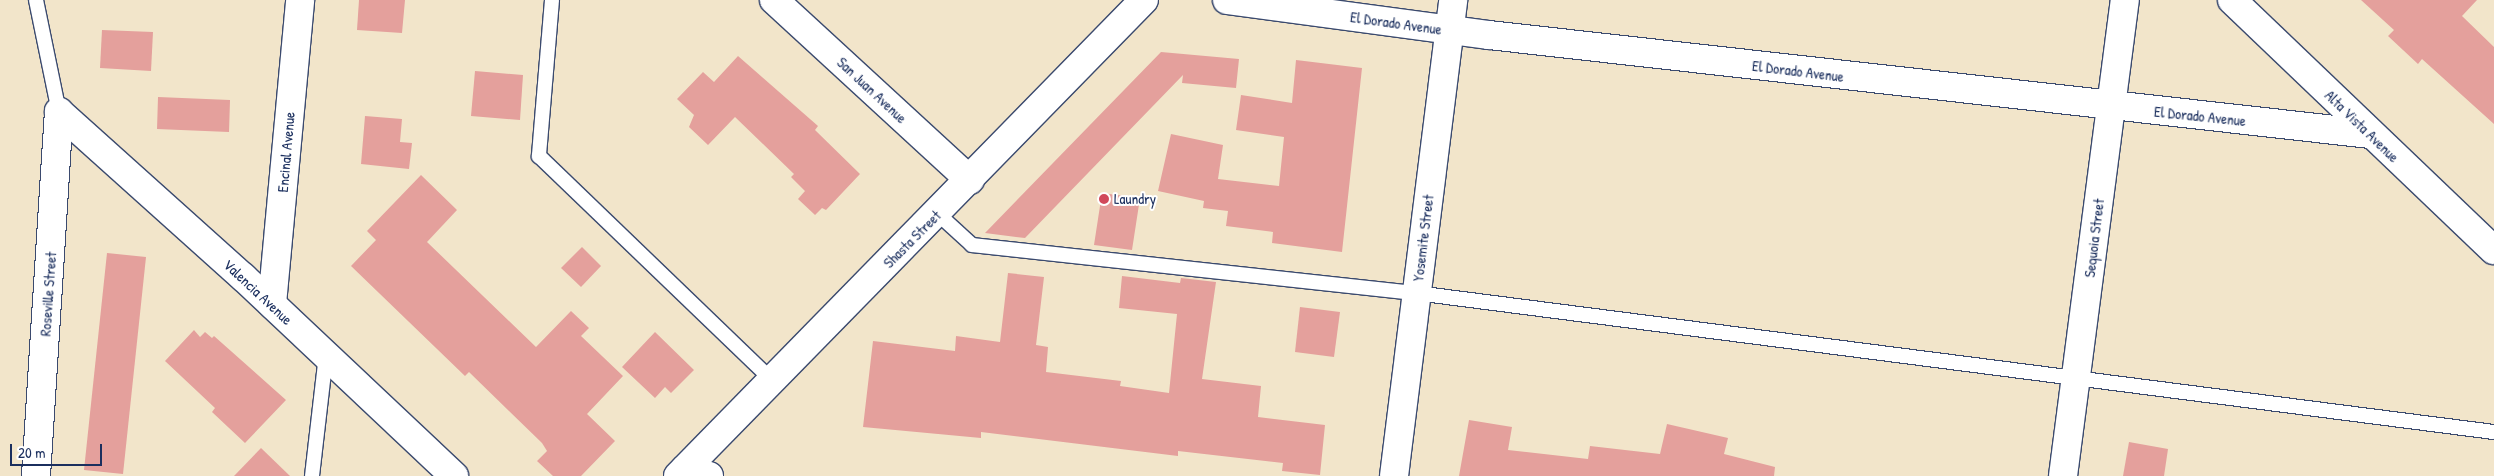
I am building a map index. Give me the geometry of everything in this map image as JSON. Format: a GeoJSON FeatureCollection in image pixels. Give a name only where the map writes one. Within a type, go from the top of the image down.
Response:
{"type":"FeatureCollection","features":[{"type":"Feature","properties":{"kind":"street","name":"Encinal Avenue"},"geometry":{"type":"LineString","coordinates":[[272,304],[300,0]]}},
{"type":"Feature","properties":{"kind":"street","name":"San Juan Avenue"},"geometry":{"type":"LineString","coordinates":[[774,0],[970,180]]}},
{"type":"Feature","properties":{"kind":"street","name":"Shasta Street"},"geometry":{"type":"LineString","coordinates":[[691,474],[772,380],[970,180],[1144,0]]}},
{"type":"Feature","properties":{"kind":"street","name":"El Dorado Avenue"},"geometry":{"type":"LineString","coordinates":[[1227,0],[1449,30],[2370,134]]}},
{"type":"Feature","properties":{"kind":"street","name":"Yosemite Street"},"geometry":{"type":"LineString","coordinates":[[1394,476],[1452,0]]}},
{"type":"Feature","properties":{"kind":"street","name":"Sequoia Street"},"geometry":{"type":"LineString","coordinates":[[2063,476],[2125,0]]}},
{"type":"Feature","properties":{"kind":"street","name":"Alta Vista Avenue"},"geometry":{"type":"LineString","coordinates":[[2232,0],[2370,134],[2494,250]]}},
{"type":"Feature","properties":{"kind":"street","name":"Valencia Avenue"},"geometry":{"type":"LineString","coordinates":[[59,112],[272,304],[454,476]]}},
{"type":"Feature","properties":{"kind":"street","name":"Roseville Street"},"geometry":{"type":"LineString","coordinates":[[36,476],[59,112]]}},
{"type":"Feature","properties":{"kind":"lane"},"geometry":{"type":"LineString","coordinates":[[36,0],[59,112]]}},
{"type":"Feature","properties":{"kind":"lane"},"geometry":{"type":"LineString","coordinates":[[552,0],[539,156],[772,380]]}},
{"type":"Feature","properties":{"kind":"lane"},"geometry":{"type":"LineString","coordinates":[[937,213],[972,245],[1416,293],[2494,432]]}},
{"type":"Feature","properties":{"kind":"lane"},"geometry":{"type":"LineString","coordinates":[[312,476],[326,355]]}},
{"type":"Feature","properties":{"kind":"building"},"geometry":{"type":"Polygon","coordinates":[[[359,0],[405,0],[402,33],[357,30],[359,0]]]}},
{"type":"Feature","properties":{"kind":"building"},"geometry":{"type":"Polygon","coordinates":[[[2361,0],[2477,0],[2462,16],[2494,47],[2494,124],[2422,59],[2418,64],[2388,36],[2394,30],[2361,0]]]}},
{"type":"Feature","properties":{"kind":"building"},"geometry":{"type":"Polygon","coordinates":[[[102,30],[153,32],[151,71],[100,68],[102,30]]]}},
{"type":"Feature","properties":{"kind":"building"},"geometry":{"type":"Polygon","coordinates":[[[1161,52],[1239,59],[1236,88],[1182,83],[1183,75],[1025,238],[985,233],[1161,52]]]}},
{"type":"Feature","properties":{"kind":"building"},"geometry":{"type":"Polygon","coordinates":[[[738,56],[818,126],[815,130],[860,174],[826,210],[822,208],[815,215],[798,199],[805,191],[791,177],[794,174],[735,117],[708,145],[689,127],[694,115],[677,99],[703,72],[714,82],[738,56]]]}},
{"type":"Feature","properties":{"kind":"building"},"geometry":{"type":"Polygon","coordinates":[[[1296,60],[1362,68],[1342,252],[1272,243],[1273,232],[1226,226],[1228,211],[1203,208],[1204,201],[1158,191],[1171,134],[1223,145],[1218,179],[1279,186],[1284,137],[1236,130],[1241,95],[1292,103],[1296,60]]]}},
{"type":"Feature","properties":{"kind":"building"},"geometry":{"type":"Polygon","coordinates":[[[475,71],[523,75],[520,120],[471,116],[475,71]]]}},
{"type":"Feature","properties":{"kind":"building"},"geometry":{"type":"Polygon","coordinates":[[[158,97],[230,100],[229,132],[157,129],[158,97]]]}},
{"type":"Feature","properties":{"kind":"building"},"geometry":{"type":"Polygon","coordinates":[[[365,116],[402,119],[400,142],[412,143],[409,169],[361,164],[365,116]]]}},
{"type":"Feature","properties":{"kind":"building"},"geometry":{"type":"Polygon","coordinates":[[[421,175],[457,210],[427,242],[536,347],[571,311],[589,328],[581,336],[623,376],[587,414],[615,441],[581,476],[553,476],[537,461],[547,451],[542,443],[469,372],[465,376],[351,266],[376,240],[367,231],[421,175]]]}},
{"type":"Feature","properties":{"kind":"building"},"geometry":{"type":"Polygon","coordinates":[[[1102,193],[1140,198],[1132,250],[1094,245],[1102,193]]]}},
{"type":"Feature","properties":{"kind":"building"},"geometry":{"type":"Polygon","coordinates":[[[582,247],[601,266],[581,287],[561,268],[582,247]]]}},
{"type":"Feature","properties":{"kind":"building"},"geometry":{"type":"Polygon","coordinates":[[[107,253],[146,257],[123,474],[84,470],[107,253]]]}},
{"type":"Feature","properties":{"kind":"building"},"geometry":{"type":"Polygon","coordinates":[[[1008,273],[1044,277],[1036,345],[1048,347],[1046,372],[1121,381],[1120,386],[1169,393],[1177,314],[1119,308],[1122,276],[1180,283],[1181,278],[1216,282],[1202,379],[1261,386],[1258,417],[1325,425],[1320,475],[1282,471],[1283,463],[1178,451],[1178,456],[981,432],[981,438],[863,427],[873,341],[955,351],[956,336],[1000,342],[1008,273]]]}},
{"type":"Feature","properties":{"kind":"building"},"geometry":{"type":"Polygon","coordinates":[[[1300,307],[1340,312],[1334,357],[1295,352],[1300,307]]]}},
{"type":"Feature","properties":{"kind":"building"},"geometry":{"type":"Polygon","coordinates":[[[194,330],[200,337],[205,332],[212,338],[214,336],[286,400],[245,443],[212,412],[215,408],[165,361],[194,330]]]}},
{"type":"Feature","properties":{"kind":"building"},"geometry":{"type":"Polygon","coordinates":[[[655,332],[694,370],[671,393],[665,387],[655,398],[622,367],[655,332]]]}},
{"type":"Feature","properties":{"kind":"building"},"geometry":{"type":"Polygon","coordinates":[[[1469,420],[1512,427],[1508,450],[1588,459],[1590,446],[1660,454],[1667,424],[1728,438],[1724,454],[1775,467],[1774,476],[1459,476],[1469,420]]]}},
{"type":"Feature","properties":{"kind":"building"},"geometry":{"type":"Polygon","coordinates":[[[2129,442],[2168,449],[2164,476],[2123,476],[2129,442]]]}},
{"type":"Feature","properties":{"kind":"building"},"geometry":{"type":"Polygon","coordinates":[[[261,448],[290,476],[234,476],[261,448]]]}},
{"type":"Feature","properties":{"kind":"place","name":"Laundry"},"geometry":{"type":"Point","coordinates":[1104,199]}}]}
